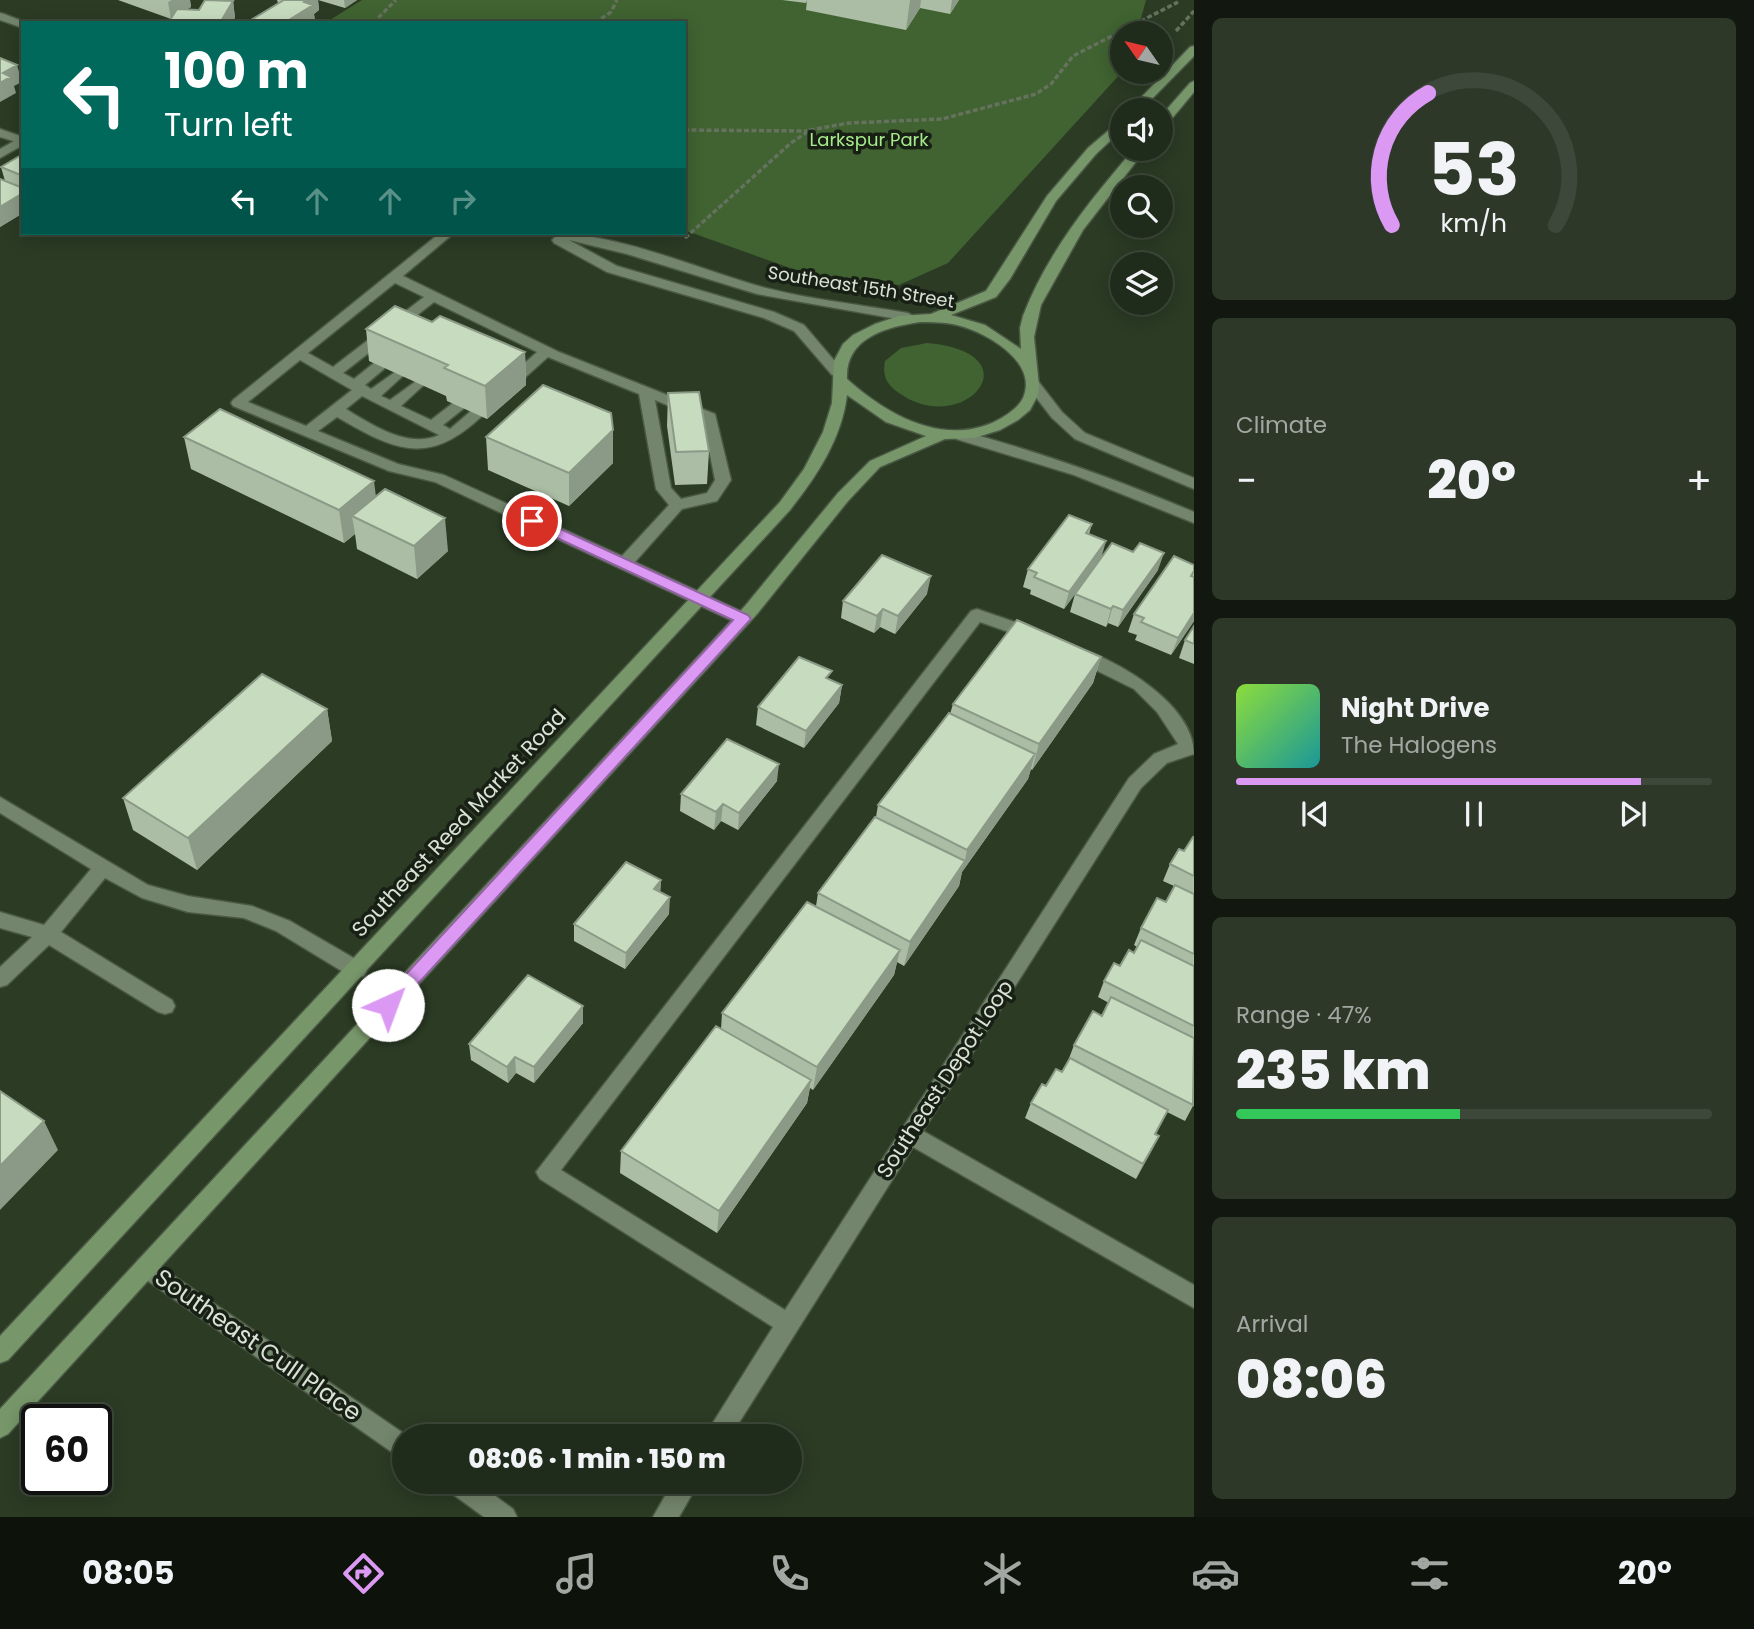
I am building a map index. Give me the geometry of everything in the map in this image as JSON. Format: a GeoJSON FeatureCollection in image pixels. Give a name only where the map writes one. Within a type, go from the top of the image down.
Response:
{"type":"FeatureCollection","features":[{"type":"Feature","properties":{"kind":"main road"},"geometry":{"type":"LineString","coordinates":[[1147,98],[1194,49]]}},
{"type":"Feature","properties":{"kind":"main road"},"geometry":{"type":"LineString","coordinates":[[1173,110],[1194,85]]}},
{"type":"Feature","properties":{"kind":"main road"},"geometry":{"type":"LineString","coordinates":[[935,317],[991,294],[1003,279],[1051,199],[1110,134]]}},
{"type":"Feature","properties":{"kind":"main road"},"geometry":{"type":"LineString","coordinates":[[961,436],[988,430],[1011,420],[1028,401],[1033,384],[1028,366],[1027,330],[1033,308],[1061,252],[1083,217],[1130,161]]}},
{"type":"Feature","properties":{"kind":"main road","name":"Southeast 15th Street"},"geometry":{"type":"LineString","coordinates":[[908,317],[935,317],[971,324],[996,335],[1016,350],[1028,366]]}},
{"type":"Feature","properties":{"kind":"main road","name":"Southeast Reed Market Road"},"geometry":{"type":"LineString","coordinates":[[0,1352],[785,506],[812,472],[827,444],[839,401],[838,363],[849,345],[867,333],[908,317]]}},
{"type":"Feature","properties":{"kind":"main road","name":"Southeast 15th Street"},"geometry":{"type":"LineString","coordinates":[[839,377],[856,398],[875,410],[942,435],[961,436]]}},
{"type":"Feature","properties":{"kind":"main road"},"geometry":{"type":"LineString","coordinates":[[0,1426],[743,619],[843,497],[875,464],[942,435]]}},
{"type":"Feature","properties":{"kind":"street"},"geometry":{"type":"LineString","coordinates":[[0,16],[21,24]]}},
{"type":"Feature","properties":{"kind":"street"},"geometry":{"type":"LineString","coordinates":[[0,133],[21,141]]}},
{"type":"Feature","properties":{"kind":"street"},"geometry":{"type":"LineString","coordinates":[[0,154],[21,142]]}},
{"type":"Feature","properties":{"kind":"street"},"geometry":{"type":"LineString","coordinates":[[446,235],[238,403],[394,468],[439,478],[743,619]]}},
{"type":"Feature","properties":{"kind":"street","name":"Southeast 15th Street"},"geometry":{"type":"LineString","coordinates":[[549,235],[612,269],[769,315],[799,328],[839,377]]}},
{"type":"Feature","properties":{"kind":"street","name":"Southeast 15th Street"},"geometry":{"type":"LineString","coordinates":[[563,235],[631,251],[757,290],[908,317]]}},
{"type":"Feature","properties":{"kind":"street"},"geometry":{"type":"LineString","coordinates":[[394,277],[433,296],[448,310],[526,347],[547,351],[710,417],[723,480],[712,497],[677,505],[625,564]]}},
{"type":"Feature","properties":{"kind":"street"},"geometry":{"type":"LineString","coordinates":[[334,373],[433,296]]}},
{"type":"Feature","properties":{"kind":"street"},"geometry":{"type":"LineString","coordinates":[[514,380],[547,351]]}},
{"type":"Feature","properties":{"kind":"street"},"geometry":{"type":"LineString","coordinates":[[299,354],[391,407],[451,435]]}},
{"type":"Feature","properties":{"kind":"street"},"geometry":{"type":"LineString","coordinates":[[363,390],[379,366]]}},
{"type":"Feature","properties":{"kind":"street"},"geometry":{"type":"LineString","coordinates":[[308,432],[363,390],[398,374]]}},
{"type":"Feature","properties":{"kind":"street"},"geometry":{"type":"LineString","coordinates":[[391,407],[419,383]]}},
{"type":"Feature","properties":{"kind":"street"},"geometry":{"type":"LineString","coordinates":[[1033,384],[1057,415],[1080,436],[1194,484]]}},
{"type":"Feature","properties":{"kind":"street"},"geometry":{"type":"LineString","coordinates":[[646,391],[664,489],[677,505]]}},
{"type":"Feature","properties":{"kind":"street"},"geometry":{"type":"LineString","coordinates":[[433,426],[458,406]]}},
{"type":"Feature","properties":{"kind":"street"},"geometry":{"type":"LineString","coordinates":[[336,410],[376,434],[403,442],[441,441],[476,414]]}},
{"type":"Feature","properties":{"kind":"street","name":"Southeast 15th Street"},"geometry":{"type":"LineString","coordinates":[[961,436],[1005,446],[1109,481],[1194,518]]}},
{"type":"Feature","properties":{"kind":"street"},"geometry":{"type":"LineString","coordinates":[[788,1325],[547,1172],[977,615],[1015,627],[1140,685],[1163,708],[1192,747]]}},
{"type":"Feature","properties":{"kind":"street","name":"Southeast Depot Loop"},"geometry":{"type":"LineString","coordinates":[[724,1424],[1135,783],[1163,756],[1192,747]]}},
{"type":"Feature","properties":{"kind":"street"},"geometry":{"type":"LineString","coordinates":[[0,804],[142,891],[188,904],[245,912],[283,926],[357,970]]}},
{"type":"Feature","properties":{"kind":"street"},"geometry":{"type":"LineString","coordinates":[[0,978],[48,934],[103,867]]}},
{"type":"Feature","properties":{"kind":"street"},"geometry":{"type":"LineString","coordinates":[[0,920],[48,934],[165,1006]]}},
{"type":"Feature","properties":{"kind":"street"},"geometry":{"type":"LineString","coordinates":[[909,1134],[1194,1297]]}},
{"type":"Feature","properties":{"kind":"street","name":"Southeast Cull Place"},"geometry":{"type":"LineString","coordinates":[[146,1267],[392,1439]]}},
{"type":"Feature","properties":{"kind":"street"},"geometry":{"type":"LineString","coordinates":[[472,1494],[505,1517]]}},
{"type":"Feature","properties":{"kind":"street"},"geometry":{"type":"LineString","coordinates":[[665,1517],[679,1494]]}},
{"type":"Feature","properties":{"kind":"path"},"geometry":{"type":"LineString","coordinates":[[375,21],[396,0]]}},
{"type":"Feature","properties":{"kind":"path"},"geometry":{"type":"LineString","coordinates":[[598,21],[611,12],[617,0]]}},
{"type":"Feature","properties":{"kind":"path"},"geometry":{"type":"LineString","coordinates":[[686,130],[808,131],[849,123],[942,118],[1035,94],[1051,84],[1073,56],[1178,2]]}},
{"type":"Feature","properties":{"kind":"path"},"geometry":{"type":"LineString","coordinates":[[685,238],[791,142],[808,131]]}},
{"type":"Feature","properties":{"kind":"green space","name":"Larkspur Park"},"geometry":{"type":"Polygon","coordinates":[[[362,0],[1146,0],[1140,21],[1110,21],[1111,84],[948,263],[899,285],[804,273],[686,231],[686,21],[328,21],[362,0]]]}},
{"type":"Feature","properties":{"kind":"green space"},"geometry":{"type":"Polygon","coordinates":[[[927,343],[960,350],[978,362],[984,375],[979,389],[965,400],[946,406],[923,404],[895,390],[885,376],[885,361],[901,348],[927,343]]]}},
{"type":"Feature","properties":{"kind":"building"},"geometry":{"type":"Polygon","coordinates":[[[205,0],[233,1],[221,21],[169,21],[177,9],[199,10],[205,0]]]}},
{"type":"Feature","properties":{"kind":"building"},"geometry":{"type":"Polygon","coordinates":[[[284,0],[307,0],[304,2],[313,5],[287,21],[249,21],[284,0]]]}},
{"type":"Feature","properties":{"kind":"building"},"geometry":{"type":"Polygon","coordinates":[[[0,58],[17,65],[3,73],[11,77],[0,83],[0,58]]]}},
{"type":"Feature","properties":{"kind":"building"},"geometry":{"type":"Polygon","coordinates":[[[21,155],[21,175],[1,167],[21,155]]]}},
{"type":"Feature","properties":{"kind":"building"},"geometry":{"type":"Polygon","coordinates":[[[0,179],[21,187],[21,194],[0,207],[0,179]]]}},
{"type":"Feature","properties":{"kind":"building"},"geometry":{"type":"Polygon","coordinates":[[[395,306],[432,322],[440,316],[525,352],[485,386],[444,368],[448,365],[366,329],[395,306]]]}},
{"type":"Feature","properties":{"kind":"building"},"geometry":{"type":"Polygon","coordinates":[[[543,385],[611,413],[613,430],[569,473],[486,437],[543,385]]]}},
{"type":"Feature","properties":{"kind":"building"},"geometry":{"type":"Polygon","coordinates":[[[699,392],[709,451],[676,452],[668,393],[699,392]]]}},
{"type":"Feature","properties":{"kind":"building"},"geometry":{"type":"Polygon","coordinates":[[[220,409],[374,481],[339,510],[184,437],[220,409]]]}},
{"type":"Feature","properties":{"kind":"building"},"geometry":{"type":"Polygon","coordinates":[[[385,489],[445,518],[414,546],[352,516],[385,489]]]}},
{"type":"Feature","properties":{"kind":"building"},"geometry":{"type":"Polygon","coordinates":[[[1069,515],[1092,524],[1086,533],[1106,541],[1069,592],[1034,577],[1037,573],[1028,569],[1069,515]]]}},
{"type":"Feature","properties":{"kind":"building"},"geometry":{"type":"Polygon","coordinates":[[[1112,543],[1133,552],[1140,543],[1164,553],[1123,610],[1113,606],[1111,609],[1075,594],[1112,543]]]}},
{"type":"Feature","properties":{"kind":"building"},"geometry":{"type":"Polygon","coordinates":[[[882,555],[931,576],[898,616],[883,609],[877,616],[843,601],[882,555]]]}},
{"type":"Feature","properties":{"kind":"building"},"geometry":{"type":"Polygon","coordinates":[[[1174,556],[1194,565],[1191,576],[1194,577],[1194,613],[1178,638],[1141,622],[1144,618],[1134,614],[1174,556]]]}},
{"type":"Feature","properties":{"kind":"building"},"geometry":{"type":"Polygon","coordinates":[[[1017,620],[1101,657],[1039,744],[953,704],[1017,620]]]}},
{"type":"Feature","properties":{"kind":"building"},"geometry":{"type":"Polygon","coordinates":[[[1194,626],[1194,644],[1185,640],[1194,626]]]}},
{"type":"Feature","properties":{"kind":"building"},"geometry":{"type":"Polygon","coordinates":[[[799,657],[832,671],[826,678],[842,685],[806,731],[758,707],[799,657]]]}},
{"type":"Feature","properties":{"kind":"building"},"geometry":{"type":"Polygon","coordinates":[[[262,674],[327,709],[188,838],[123,798],[262,674]]]}},
{"type":"Feature","properties":{"kind":"building"},"geometry":{"type":"Polygon","coordinates":[[[949,713],[1035,754],[967,850],[878,805],[949,713]]]}},
{"type":"Feature","properties":{"kind":"building"},"geometry":{"type":"Polygon","coordinates":[[[727,739],[779,764],[739,813],[723,804],[716,812],[681,794],[727,739]]]}},
{"type":"Feature","properties":{"kind":"building"},"geometry":{"type":"Polygon","coordinates":[[[875,817],[965,861],[910,942],[818,893],[875,817]]]}},
{"type":"Feature","properties":{"kind":"building"},"geometry":{"type":"Polygon","coordinates":[[[1193,837],[1194,876],[1170,864],[1179,849],[1184,851],[1193,837]]]}},
{"type":"Feature","properties":{"kind":"building"},"geometry":{"type":"Polygon","coordinates":[[[626,862],[661,880],[654,889],[670,897],[626,953],[574,924],[626,862]]]}},
{"type":"Feature","properties":{"kind":"building"},"geometry":{"type":"Polygon","coordinates":[[[1175,885],[1194,894],[1194,954],[1141,928],[1157,898],[1166,902],[1175,885]]]}},
{"type":"Feature","properties":{"kind":"building"},"geometry":{"type":"Polygon","coordinates":[[[807,902],[900,950],[817,1067],[722,1013],[807,902]]]}},
{"type":"Feature","properties":{"kind":"building"},"geometry":{"type":"Polygon","coordinates":[[[1141,940],[1194,966],[1194,1026],[1104,981],[1114,963],[1120,966],[1129,950],[1134,953],[1141,940]]]}},
{"type":"Feature","properties":{"kind":"building"},"geometry":{"type":"Polygon","coordinates":[[[528,975],[583,1006],[534,1067],[515,1057],[507,1067],[469,1044],[528,975]]]}},
{"type":"Feature","properties":{"kind":"building"},"geometry":{"type":"Polygon","coordinates":[[[1111,997],[1194,1038],[1193,1105],[1074,1045],[1093,1011],[1102,1016],[1111,997]]]}},
{"type":"Feature","properties":{"kind":"building"},"geometry":{"type":"Polygon","coordinates":[[[716,1026],[811,1080],[719,1211],[621,1151],[716,1026]]]}},
{"type":"Feature","properties":{"kind":"building"},"geometry":{"type":"Polygon","coordinates":[[[1070,1058],[1168,1110],[1155,1134],[1159,1136],[1143,1164],[1031,1103],[1042,1084],[1046,1086],[1056,1069],[1062,1072],[1070,1058]]]}},
{"type":"Feature","properties":{"kind":"building"},"geometry":{"type":"Polygon","coordinates":[[[0,1091],[44,1121],[0,1166],[0,1091]]]}},
{"type":"Feature","properties":{"kind":"route"},"geometry":{"type":"LineString","coordinates":[[388,1005],[743,619],[532,521]]}}]}
